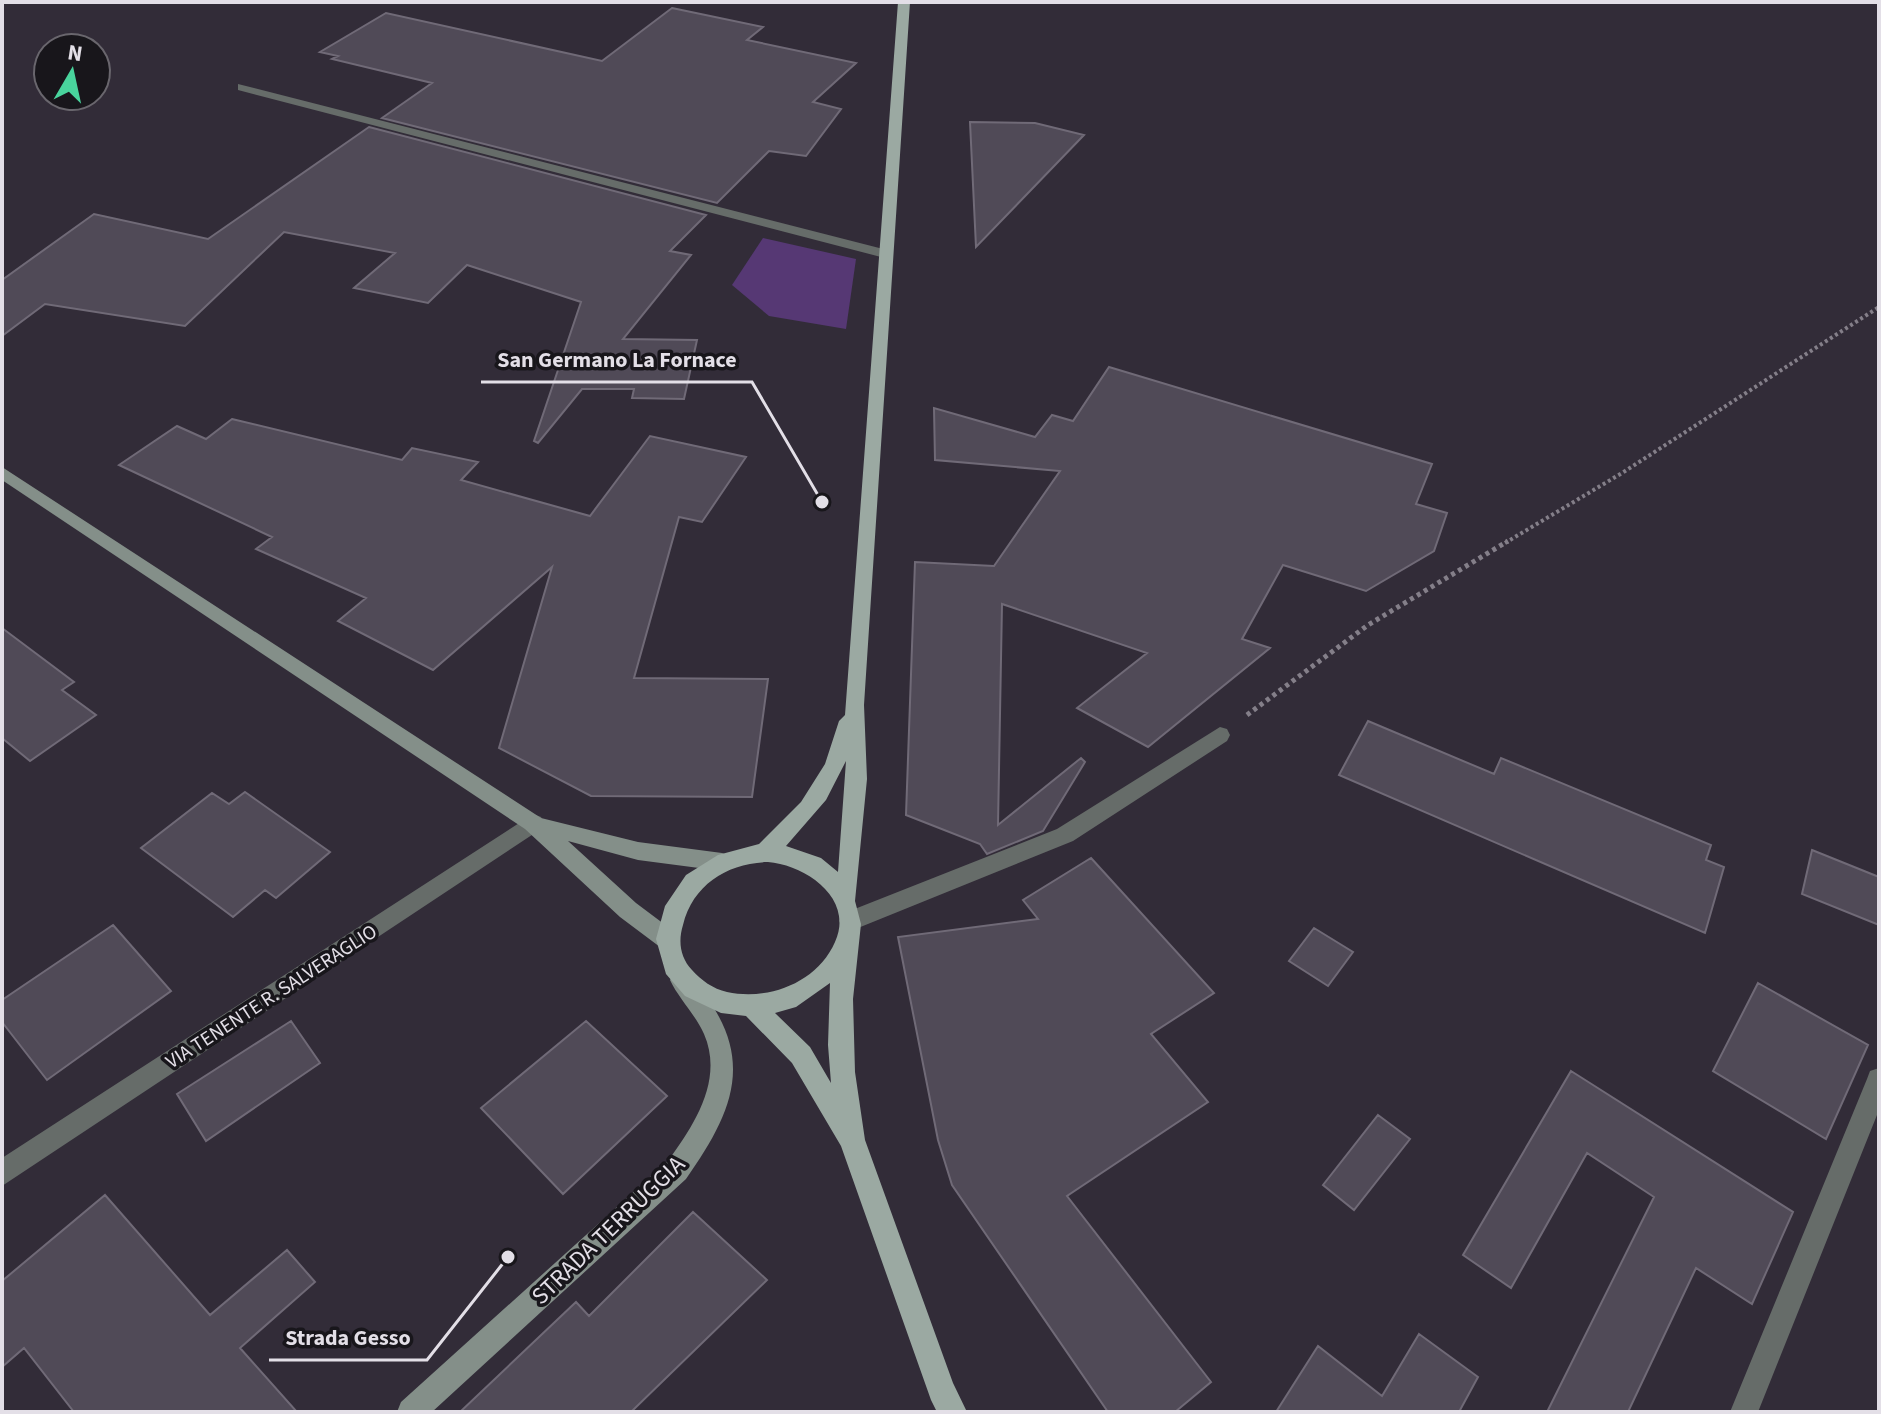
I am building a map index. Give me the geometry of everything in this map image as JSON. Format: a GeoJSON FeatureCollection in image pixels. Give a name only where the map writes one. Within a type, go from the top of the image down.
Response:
{"type":"FeatureCollection","features":[{"type":"Feature","properties":{"kind":"main road"},"geometry":{"type":"LineString","coordinates":[[852,1140],[840,1035],[859,769],[854,705],[904,2]]}},
{"type":"Feature","properties":{"kind":"main road"},"geometry":{"type":"LineString","coordinates":[[2,472],[533,823],[628,910],[668,940]]}},
{"type":"Feature","properties":{"kind":"main road"},"geometry":{"type":"LineString","coordinates":[[765,852],[812,809],[837,766],[854,705]]}},
{"type":"Feature","properties":{"kind":"main road"},"geometry":{"type":"LineString","coordinates":[[533,823],[638,851],[722,862]]}},
{"type":"Feature","properties":{"kind":"main road"},"geometry":{"type":"LineString","coordinates":[[846,946],[833,970],[811,989],[784,1003],[754,1008],[722,1004],[695,990],[676,969],[668,940],[670,916],[681,894],[699,876],[722,862],[765,852],[814,864],[832,879],[847,910]]}},
{"type":"Feature","properties":{"kind":"main road","name":"STRADA TERRUGGIA"},"geometry":{"type":"LineString","coordinates":[[411,1412],[677,1170],[710,1122],[720,1081],[719,1043],[676,969]]}},
{"type":"Feature","properties":{"kind":"main road"},"geometry":{"type":"LineString","coordinates":[[754,1008],[801,1055],[852,1140],[941,1390],[953,1412]]}},
{"type":"Feature","properties":{"kind":"street"},"geometry":{"type":"LineString","coordinates":[[242,87],[886,254]]}},
{"type":"Feature","properties":{"kind":"street"},"geometry":{"type":"LineString","coordinates":[[847,910],[1065,835],[1220,735]]}},
{"type":"Feature","properties":{"kind":"street","name":"VIA TENENTE R. SALVERAGLIO"},"geometry":{"type":"LineString","coordinates":[[4,1168],[533,823]]}},
{"type":"Feature","properties":{"kind":"street"},"geometry":{"type":"LineString","coordinates":[[1744,1412],[1879,1079]]}},
{"type":"Feature","properties":{"kind":"path"},"geometry":{"type":"LineString","coordinates":[[1220,735],[1368,625],[1622,473],[1879,307]]}},
{"type":"Feature","properties":{"kind":"shaded area"},"geometry":{"type":"Polygon","coordinates":[[[763,238],[856,259],[846,329],[769,316],[732,285],[763,238]]]}},
{"type":"Feature","properties":{"kind":"building"},"geometry":{"type":"Polygon","coordinates":[[[672,8],[763,27],[747,40],[856,63],[813,102],[841,109],[806,156],[769,151],[717,203],[382,118],[432,83],[332,59],[338,56],[320,52],[386,13],[602,61],[672,8]]]}},
{"type":"Feature","properties":{"kind":"building"},"geometry":{"type":"Polygon","coordinates":[[[970,122],[1035,123],[1084,135],[976,247],[970,122]]]}},
{"type":"Feature","properties":{"kind":"building"},"geometry":{"type":"Polygon","coordinates":[[[369,127],[706,215],[670,251],[691,255],[623,339],[697,340],[684,399],[632,398],[634,389],[582,389],[538,443],[534,441],[581,302],[467,265],[428,303],[354,288],[395,253],[284,232],[185,326],[45,304],[2,336],[2,280],[94,214],[208,239],[369,127]]]}},
{"type":"Feature","properties":{"kind":"building"},"geometry":{"type":"Polygon","coordinates":[[[1109,367],[1432,464],[1416,504],[1447,513],[1434,551],[1366,591],[1283,565],[1242,639],[1270,648],[1148,747],[1077,708],[1147,653],[1002,604],[998,825],[1081,758],[1085,762],[1043,831],[987,854],[980,844],[906,815],[915,562],[994,566],[1060,471],[935,460],[934,408],[1035,437],[1052,415],[1073,421],[1109,367]]]}},
{"type":"Feature","properties":{"kind":"building"},"geometry":{"type":"Polygon","coordinates":[[[232,419],[402,460],[412,448],[478,462],[461,480],[590,516],[650,436],[746,457],[702,522],[679,517],[634,678],[768,679],[752,797],[591,796],[499,748],[552,567],[433,670],[338,621],[366,598],[256,549],[272,537],[119,465],[177,426],[206,439],[232,419]]]}},
{"type":"Feature","properties":{"kind":"building"},"geometry":{"type":"Polygon","coordinates":[[[2,628],[74,682],[62,690],[96,715],[30,761],[2,738],[2,628]]]}},
{"type":"Feature","properties":{"kind":"building"},"geometry":{"type":"Polygon","coordinates":[[[1368,721],[1494,774],[1501,758],[1711,845],[1706,860],[1724,867],[1705,933],[1339,775],[1368,721]]]}},
{"type":"Feature","properties":{"kind":"building"},"geometry":{"type":"Polygon","coordinates":[[[245,792],[330,852],[276,898],[265,890],[233,917],[141,848],[212,793],[229,804],[245,792]]]}},
{"type":"Feature","properties":{"kind":"building"},"geometry":{"type":"Polygon","coordinates":[[[1812,850],[1879,877],[1879,925],[1802,894],[1812,850]]]}},
{"type":"Feature","properties":{"kind":"building"},"geometry":{"type":"Polygon","coordinates":[[[1091,858],[1214,993],[1151,1034],[1208,1102],[1067,1196],[1211,1382],[1175,1412],[1108,1412],[952,1185],[938,1140],[898,937],[1038,919],[1023,900],[1091,858]]]}},
{"type":"Feature","properties":{"kind":"building"},"geometry":{"type":"Polygon","coordinates":[[[113,925],[171,991],[47,1080],[2,1022],[2,1000],[113,925]]]}},
{"type":"Feature","properties":{"kind":"building"},"geometry":{"type":"Polygon","coordinates":[[[1314,928],[1353,952],[1328,986],[1289,961],[1314,928]]]}},
{"type":"Feature","properties":{"kind":"building"},"geometry":{"type":"Polygon","coordinates":[[[1758,983],[1868,1045],[1826,1139],[1713,1071],[1758,983]]]}},
{"type":"Feature","properties":{"kind":"building"},"geometry":{"type":"Polygon","coordinates":[[[291,1021],[320,1063],[206,1141],[177,1094],[291,1021]]]}},
{"type":"Feature","properties":{"kind":"building"},"geometry":{"type":"Polygon","coordinates":[[[586,1021],[667,1096],[563,1194],[481,1108],[586,1021]]]}},
{"type":"Feature","properties":{"kind":"building"},"geometry":{"type":"Polygon","coordinates":[[[1571,1071],[1793,1212],[1752,1304],[1696,1268],[1628,1412],[1547,1412],[1654,1197],[1587,1153],[1511,1288],[1463,1255],[1571,1071]]]}},
{"type":"Feature","properties":{"kind":"building"},"geometry":{"type":"Polygon","coordinates":[[[1378,1115],[1410,1139],[1354,1210],[1323,1185],[1378,1115]]]}},
{"type":"Feature","properties":{"kind":"building"},"geometry":{"type":"Polygon","coordinates":[[[105,1195],[210,1315],[287,1250],[315,1282],[240,1348],[297,1412],[74,1412],[24,1348],[2,1367],[2,1281],[105,1195]]]}},
{"type":"Feature","properties":{"kind":"building"},"geometry":{"type":"Polygon","coordinates":[[[693,1212],[767,1280],[631,1412],[460,1412],[576,1302],[589,1316],[693,1212]]]}},
{"type":"Feature","properties":{"kind":"building"},"geometry":{"type":"Polygon","coordinates":[[[1419,1334],[1478,1377],[1459,1412],[1276,1412],[1318,1346],[1382,1396],[1419,1334]]]}},
{"type":"Feature","properties":{"kind":"place","name":"San Germano La Fornace"},"geometry":{"type":"Point","coordinates":[822,502]}},
{"type":"Feature","properties":{"kind":"place","name":"Strada Gesso"},"geometry":{"type":"Point","coordinates":[508,1257]}}]}
